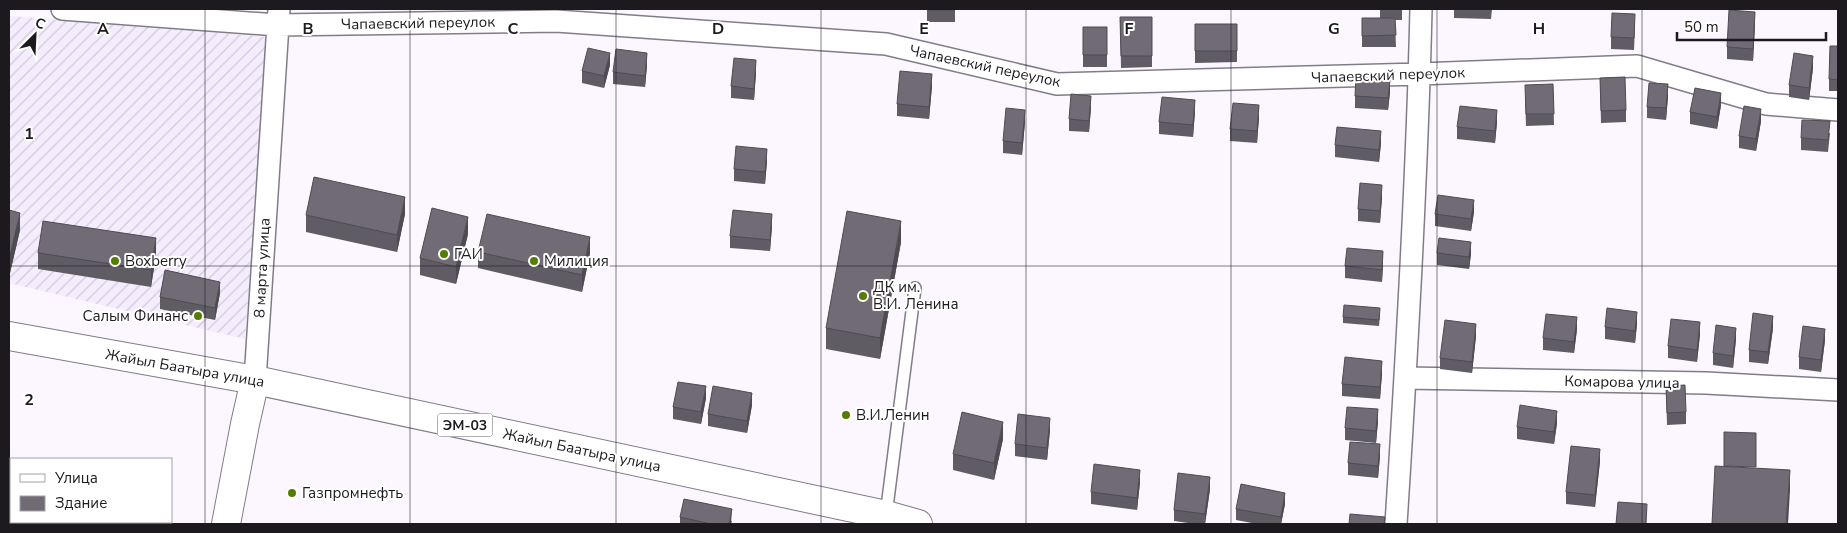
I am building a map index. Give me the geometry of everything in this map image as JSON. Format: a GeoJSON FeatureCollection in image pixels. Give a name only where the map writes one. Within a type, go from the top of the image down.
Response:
{"type":"FeatureCollection","features":[{"type":"Feature","properties":{"kind":"main road","name":"Жайыл Баатыра улица"},"geometry":{"type":"LineString","coordinates":[[9,336],[255,380],[886,520],[918,524]]}},
{"type":"Feature","properties":{"kind":"main road","name":"8 марта улица"},"geometry":{"type":"LineString","coordinates":[[226,524],[255,380]]}},
{"type":"Feature","properties":{"kind":"street","name":"Чапаевский переулок"},"geometry":{"type":"LineString","coordinates":[[62,9],[278,17],[556,15],[886,44],[1057,84],[1636,66],[1766,104],[1838,110]]}},
{"type":"Feature","properties":{"kind":"street"},"geometry":{"type":"LineString","coordinates":[[1396,524],[1405,378],[1421,9]]}},
{"type":"Feature","properties":{"kind":"street","name":"8 марта улица"},"geometry":{"type":"LineString","coordinates":[[255,380],[278,17]]}},
{"type":"Feature","properties":{"kind":"street","name":"Комарова улица"},"geometry":{"type":"LineString","coordinates":[[1405,378],[1706,383],[1838,390]]}},
{"type":"Feature","properties":{"kind":"lane"},"geometry":{"type":"LineString","coordinates":[[886,520],[915,288]]}},
{"type":"Feature","properties":{"kind":"shaded area"},"geometry":{"type":"Polygon","coordinates":[[[9,16],[268,37],[245,339],[9,283],[9,16]]]}},
{"type":"Feature","properties":{"kind":"building"},"geometry":{"type":"Polygon","coordinates":[[[955,9],[955,10],[927,10],[955,9]]]}},
{"type":"Feature","properties":{"kind":"building"},"geometry":{"type":"Polygon","coordinates":[[[1729,10],[1755,12],[1753,49],[1727,47],[1729,10]]]}},
{"type":"Feature","properties":{"kind":"building"},"geometry":{"type":"Polygon","coordinates":[[[1612,13],[1635,14],[1634,38],[1611,37],[1612,13]]]}},
{"type":"Feature","properties":{"kind":"building"},"geometry":{"type":"Polygon","coordinates":[[[1120,17],[1152,17],[1152,56],[1121,56],[1120,17]]]}},
{"type":"Feature","properties":{"kind":"building"},"geometry":{"type":"Polygon","coordinates":[[[1362,18],[1395,18],[1396,35],[1362,36],[1362,18]]]}},
{"type":"Feature","properties":{"kind":"building"},"geometry":{"type":"Polygon","coordinates":[[[1195,24],[1237,24],[1237,51],[1195,51],[1195,24]]]}},
{"type":"Feature","properties":{"kind":"building"},"geometry":{"type":"Polygon","coordinates":[[[1083,27],[1107,27],[1107,55],[1083,55],[1083,27]]]}},
{"type":"Feature","properties":{"kind":"building"},"geometry":{"type":"Polygon","coordinates":[[[1830,46],[1838,46],[1838,80],[1829,79],[1830,46]]]}},
{"type":"Feature","properties":{"kind":"building"},"geometry":{"type":"Polygon","coordinates":[[[588,48],[610,53],[604,76],[582,71],[588,48]]]}},
{"type":"Feature","properties":{"kind":"building"},"geometry":{"type":"Polygon","coordinates":[[[616,49],[647,53],[645,76],[613,72],[616,49]]]}},
{"type":"Feature","properties":{"kind":"building"},"geometry":{"type":"Polygon","coordinates":[[[1794,53],[1813,56],[1809,88],[1789,85],[1794,53]]]}},
{"type":"Feature","properties":{"kind":"building"},"geometry":{"type":"Polygon","coordinates":[[[734,58],[756,60],[754,89],[731,86],[734,58]]]}},
{"type":"Feature","properties":{"kind":"building"},"geometry":{"type":"Polygon","coordinates":[[[900,71],[932,74],[929,107],[897,104],[900,71]]]}},
{"type":"Feature","properties":{"kind":"building"},"geometry":{"type":"Polygon","coordinates":[[[1356,77],[1390,80],[1388,98],[1355,96],[1356,77]]]}},
{"type":"Feature","properties":{"kind":"building"},"geometry":{"type":"Polygon","coordinates":[[[1625,77],[1626,110],[1601,111],[1600,78],[1625,77]]]}},
{"type":"Feature","properties":{"kind":"building"},"geometry":{"type":"Polygon","coordinates":[[[1649,83],[1668,84],[1666,108],[1647,107],[1649,83]]]}},
{"type":"Feature","properties":{"kind":"building"},"geometry":{"type":"Polygon","coordinates":[[[1553,84],[1554,114],[1526,114],[1525,85],[1553,84]]]}},
{"type":"Feature","properties":{"kind":"building"},"geometry":{"type":"Polygon","coordinates":[[[1695,88],[1721,93],[1717,117],[1690,112],[1695,88]]]}},
{"type":"Feature","properties":{"kind":"building"},"geometry":{"type":"Polygon","coordinates":[[[1071,94],[1091,96],[1089,121],[1069,119],[1071,94]]]}},
{"type":"Feature","properties":{"kind":"building"},"geometry":{"type":"Polygon","coordinates":[[[1162,97],[1195,100],[1193,125],[1159,122],[1162,97]]]}},
{"type":"Feature","properties":{"kind":"building"},"geometry":{"type":"Polygon","coordinates":[[[1233,103],[1259,105],[1257,131],[1230,129],[1233,103]]]}},
{"type":"Feature","properties":{"kind":"building"},"geometry":{"type":"Polygon","coordinates":[[[1460,106],[1497,110],[1495,131],[1457,127],[1460,106]]]}},
{"type":"Feature","properties":{"kind":"building"},"geometry":{"type":"Polygon","coordinates":[[[1744,106],[1761,109],[1756,139],[1739,136],[1744,106]]]}},
{"type":"Feature","properties":{"kind":"building"},"geometry":{"type":"Polygon","coordinates":[[[1006,108],[1025,110],[1022,143],[1003,141],[1006,108]]]}},
{"type":"Feature","properties":{"kind":"building"},"geometry":{"type":"Polygon","coordinates":[[[1802,120],[1830,121],[1828,140],[1801,138],[1802,120]]]}},
{"type":"Feature","properties":{"kind":"building"},"geometry":{"type":"Polygon","coordinates":[[[1337,127],[1381,131],[1379,150],[1335,145],[1337,127]]]}},
{"type":"Feature","properties":{"kind":"building"},"geometry":{"type":"Polygon","coordinates":[[[736,146],[767,149],[765,172],[734,169],[736,146]]]}},
{"type":"Feature","properties":{"kind":"building"},"geometry":{"type":"Polygon","coordinates":[[[314,177],[405,197],[397,235],[306,215],[314,177]]]}},
{"type":"Feature","properties":{"kind":"building"},"geometry":{"type":"Polygon","coordinates":[[[1360,183],[1382,185],[1380,211],[1358,209],[1360,183]]]}},
{"type":"Feature","properties":{"kind":"building"},"geometry":{"type":"Polygon","coordinates":[[[1438,195],[1474,200],[1471,219],[1435,214],[1438,195]]]}},
{"type":"Feature","properties":{"kind":"building","name":"ГАИ"},"geometry":{"type":"Polygon","coordinates":[[[432,208],[468,217],[456,267],[420,258],[432,208]]]}},
{"type":"Feature","properties":{"kind":"building"},"geometry":{"type":"Polygon","coordinates":[[[9,210],[20,213],[10,256],[9,256],[9,210]]]}},
{"type":"Feature","properties":{"kind":"building"},"geometry":{"type":"Polygon","coordinates":[[[733,210],[772,214],[770,240],[730,236],[733,210]]]}},
{"type":"Feature","properties":{"kind":"building","name":"ДК им. В.И. Ленина"},"geometry":{"type":"Polygon","coordinates":[[[847,211],[901,221],[880,338],[826,328],[847,211]]]}},
{"type":"Feature","properties":{"kind":"building"},"geometry":{"type":"Polygon","coordinates":[[[487,214],[590,237],[582,275],[478,252],[487,214]]]}},
{"type":"Feature","properties":{"kind":"building"},"geometry":{"type":"Polygon","coordinates":[[[43,221],[156,238],[151,270],[38,253],[43,221]]]}},
{"type":"Feature","properties":{"kind":"building"},"geometry":{"type":"Polygon","coordinates":[[[1439,238],[1471,242],[1469,257],[1437,253],[1439,238]]]}},
{"type":"Feature","properties":{"kind":"building"},"geometry":{"type":"Polygon","coordinates":[[[1347,248],[1383,251],[1382,270],[1345,266],[1347,248]]]}},
{"type":"Feature","properties":{"kind":"building"},"geometry":{"type":"Polygon","coordinates":[[[165,270],[220,282],[215,308],[160,297],[165,270]]]}},
{"type":"Feature","properties":{"kind":"building"},"geometry":{"type":"Polygon","coordinates":[[[1344,305],[1380,308],[1379,320],[1343,317],[1344,305]]]}},
{"type":"Feature","properties":{"kind":"building"},"geometry":{"type":"Polygon","coordinates":[[[1607,308],[1637,312],[1635,331],[1605,327],[1607,308]]]}},
{"type":"Feature","properties":{"kind":"building"},"geometry":{"type":"Polygon","coordinates":[[[1753,313],[1773,316],[1768,352],[1749,350],[1753,313]]]}},
{"type":"Feature","properties":{"kind":"building"},"geometry":{"type":"Polygon","coordinates":[[[1546,314],[1577,317],[1574,342],[1543,338],[1546,314]]]}},
{"type":"Feature","properties":{"kind":"building"},"geometry":{"type":"Polygon","coordinates":[[[1671,319],[1700,322],[1697,350],[1668,346],[1671,319]]]}},
{"type":"Feature","properties":{"kind":"building"},"geometry":{"type":"Polygon","coordinates":[[[1445,320],[1476,324],[1472,362],[1440,358],[1445,320]]]}},
{"type":"Feature","properties":{"kind":"building"},"geometry":{"type":"Polygon","coordinates":[[[1716,325],[1736,328],[1733,356],[1713,353],[1716,325]]]}},
{"type":"Feature","properties":{"kind":"building"},"geometry":{"type":"Polygon","coordinates":[[[1803,326],[1825,329],[1821,360],[1799,357],[1803,326]]]}},
{"type":"Feature","properties":{"kind":"building"},"geometry":{"type":"Polygon","coordinates":[[[1345,357],[1382,361],[1380,387],[1342,384],[1345,357]]]}},
{"type":"Feature","properties":{"kind":"building"},"geometry":{"type":"Polygon","coordinates":[[[678,382],[706,386],[701,412],[673,407],[678,382]]]}},
{"type":"Feature","properties":{"kind":"building"},"geometry":{"type":"Polygon","coordinates":[[[1685,385],[1686,412],[1667,413],[1666,386],[1685,385]]]}},
{"type":"Feature","properties":{"kind":"building"},"geometry":{"type":"Polygon","coordinates":[[[713,386],[752,393],[747,421],[708,414],[713,386]]]}},
{"type":"Feature","properties":{"kind":"building"},"geometry":{"type":"Polygon","coordinates":[[[1520,405],[1557,411],[1554,432],[1517,427],[1520,405]]]}},
{"type":"Feature","properties":{"kind":"building"},"geometry":{"type":"Polygon","coordinates":[[[1347,407],[1378,409],[1376,431],[1345,428],[1347,407]]]}},
{"type":"Feature","properties":{"kind":"building"},"geometry":{"type":"Polygon","coordinates":[[[962,412],[1003,422],[994,463],[953,454],[962,412]]]}},
{"type":"Feature","properties":{"kind":"building"},"geometry":{"type":"Polygon","coordinates":[[[1018,414],[1050,418],[1047,448],[1015,444],[1018,414]]]}},
{"type":"Feature","properties":{"kind":"building"},"geometry":{"type":"Polygon","coordinates":[[[1724,432],[1756,433],[1756,467],[1724,466],[1724,432]]]}},
{"type":"Feature","properties":{"kind":"building"},"geometry":{"type":"Polygon","coordinates":[[[1350,442],[1380,444],[1378,466],[1348,463],[1350,442]]]}},
{"type":"Feature","properties":{"kind":"building"},"geometry":{"type":"Polygon","coordinates":[[[1571,446],[1600,449],[1595,495],[1566,492],[1571,446]]]}},
{"type":"Feature","properties":{"kind":"building"},"geometry":{"type":"Polygon","coordinates":[[[1094,464],[1140,470],[1137,498],[1091,492],[1094,464]]]}},
{"type":"Feature","properties":{"kind":"building"},"geometry":{"type":"Polygon","coordinates":[[[1715,466],[1790,470],[1786,524],[1712,524],[1715,466]]]}},
{"type":"Feature","properties":{"kind":"building"},"geometry":{"type":"Polygon","coordinates":[[[1178,473],[1210,477],[1205,514],[1174,510],[1178,473]]]}},
{"type":"Feature","properties":{"kind":"building"},"geometry":{"type":"Polygon","coordinates":[[[1241,484],[1285,493],[1281,517],[1236,509],[1241,484]]]}},
{"type":"Feature","properties":{"kind":"building"},"geometry":{"type":"Polygon","coordinates":[[[9,497],[10,523],[92,523],[92,524],[9,524],[9,497]]]}},
{"type":"Feature","properties":{"kind":"building"},"geometry":{"type":"Polygon","coordinates":[[[684,499],[732,509],[729,524],[711,524],[680,517],[684,499]]]}},
{"type":"Feature","properties":{"kind":"building"},"geometry":{"type":"Polygon","coordinates":[[[1618,502],[1647,504],[1646,524],[1616,524],[1618,502]]]}},
{"type":"Feature","properties":{"kind":"building"},"geometry":{"type":"Polygon","coordinates":[[[1350,514],[1385,517],[1384,524],[1349,524],[1350,514]]]}},
{"type":"Feature","properties":{"kind":"place","name":"ГАИ"},"geometry":{"type":"Point","coordinates":[444,254]}},
{"type":"Feature","properties":{"kind":"place","name":"Boxberry"},"geometry":{"type":"Point","coordinates":[115,261]}},
{"type":"Feature","properties":{"kind":"place","name":"Милиция"},"geometry":{"type":"Point","coordinates":[534,261]}},
{"type":"Feature","properties":{"kind":"place","name":"ДК им. В.И. Ленина"},"geometry":{"type":"Point","coordinates":[863,296]}},
{"type":"Feature","properties":{"kind":"place","name":"Салым Финанс"},"geometry":{"type":"Point","coordinates":[198,316]}},
{"type":"Feature","properties":{"kind":"place","name":"В.И.Ленин"},"geometry":{"type":"Point","coordinates":[846,415]}},
{"type":"Feature","properties":{"kind":"place","name":"Газпромнефть"},"geometry":{"type":"Point","coordinates":[292,493]}}]}
